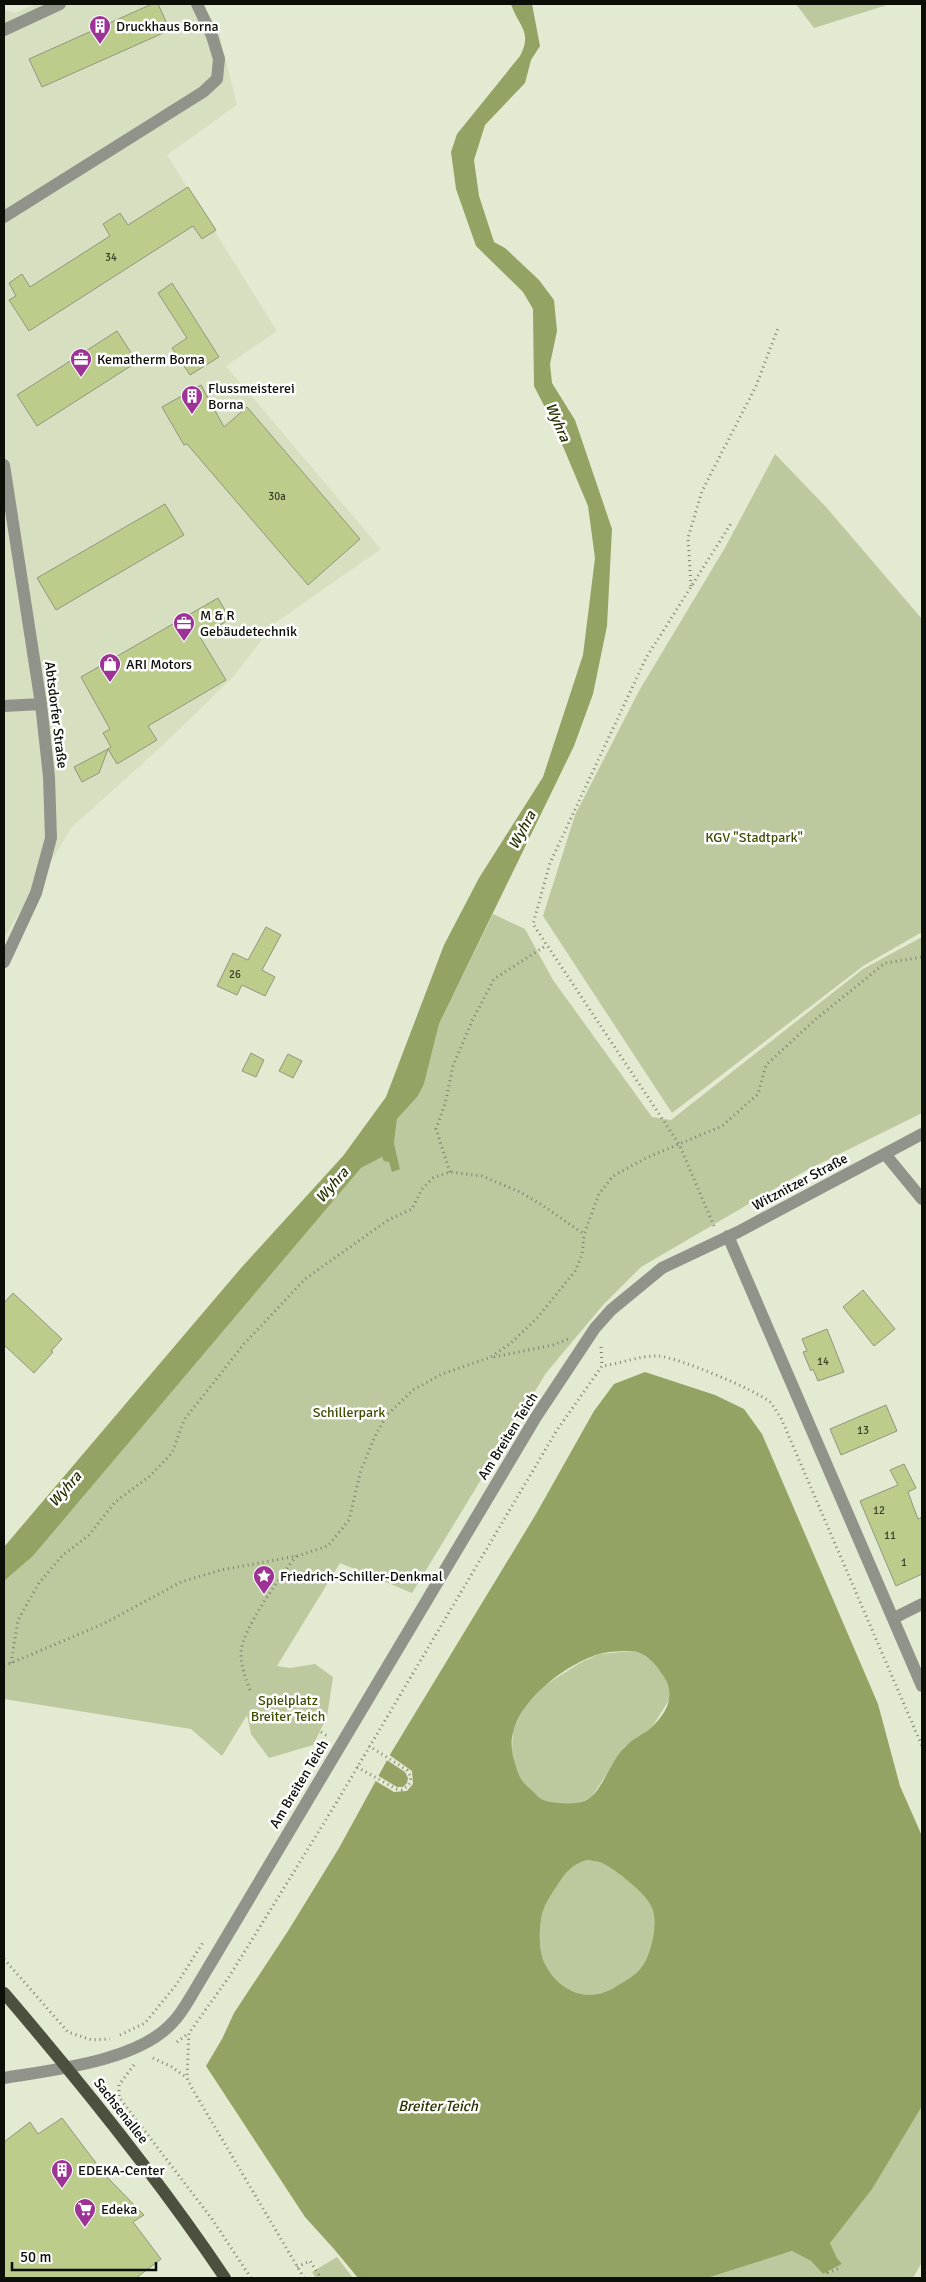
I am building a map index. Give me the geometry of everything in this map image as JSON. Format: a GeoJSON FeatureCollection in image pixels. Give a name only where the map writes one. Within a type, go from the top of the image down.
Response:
{"type":"FeatureCollection","features":[{"type":"Feature","properties":{"kind":"main road","name":"Sachsenallee"},"geometry":{"type":"LineString","coordinates":[[4,1993],[67,2068],[183,2217],[225,2278]]}},
{"type":"Feature","properties":{"kind":"street"},"geometry":{"type":"LineString","coordinates":[[4,30],[60,4]]}},
{"type":"Feature","properties":{"kind":"street"},"geometry":{"type":"LineString","coordinates":[[4,217],[203,92],[217,79],[219,59],[212,36],[197,4]]}},
{"type":"Feature","properties":{"kind":"street","name":"Abtsdorfer Straße"},"geometry":{"type":"LineString","coordinates":[[4,466],[41,704],[50,777],[51,838],[36,893],[4,962]]}},
{"type":"Feature","properties":{"kind":"street"},"geometry":{"type":"LineString","coordinates":[[4,706],[41,704]]}},
{"type":"Feature","properties":{"kind":"street","name":"Witznitzer Straße"},"geometry":{"type":"LineString","coordinates":[[724,1238],[922,1134]]}},
{"type":"Feature","properties":{"kind":"street"},"geometry":{"type":"LineString","coordinates":[[884,1154],[922,1199]]}},
{"type":"Feature","properties":{"kind":"street"},"geometry":{"type":"LineString","coordinates":[[724,1238],[894,1618],[922,1686]]}},
{"type":"Feature","properties":{"kind":"street","name":"Am Breiten Teich"},"geometry":{"type":"LineString","coordinates":[[4,2078],[67,2068],[118,2055],[148,2042],[173,2023],[193,1993],[536,1417],[595,1328],[611,1310],[662,1268],[724,1238]]}},
{"type":"Feature","properties":{"kind":"street"},"geometry":{"type":"LineString","coordinates":[[894,1618],[922,1604]]}},
{"type":"Feature","properties":{"kind":"path"},"geometry":{"type":"LineString","coordinates":[[691,586],[688,538],[702,491],[756,386],[778,328]]}},
{"type":"Feature","properties":{"kind":"path"},"geometry":{"type":"LineString","coordinates":[[724,1238],[679,1144],[534,924],[550,863],[646,658],[732,522]]}},
{"type":"Feature","properties":{"kind":"path"},"geometry":{"type":"LineString","coordinates":[[450,1172],[436,1129],[445,1104],[453,1066],[472,1021],[494,979],[548,945]]}},
{"type":"Feature","properties":{"kind":"path"},"geometry":{"type":"LineString","coordinates":[[491,1357],[524,1330],[562,1290],[575,1271],[582,1255],[584,1234],[599,1194],[613,1176],[679,1144],[722,1126],[758,1094],[766,1065],[816,1019],[885,963],[922,957]]}},
{"type":"Feature","properties":{"kind":"path"},"geometry":{"type":"LineString","coordinates":[[11,1663],[18,1620],[39,1583],[62,1556],[89,1535],[115,1502],[150,1476],[172,1453],[184,1420],[244,1344],[305,1278],[388,1220],[412,1209],[422,1189],[433,1178],[450,1172],[482,1176],[520,1192],[584,1234]]}},
{"type":"Feature","properties":{"kind":"path"},"geometry":{"type":"LineString","coordinates":[[4,1666],[103,1624],[181,1582],[221,1570],[297,1556],[328,1546],[348,1520],[361,1470],[376,1434],[388,1414],[414,1390],[442,1374],[491,1357],[553,1345],[595,1328],[601,1346],[602,1366],[557,1430],[357,1767],[229,1977],[189,2033],[188,2078]]}},
{"type":"Feature","properties":{"kind":"path"},"geometry":{"type":"LineString","coordinates":[[602,1366],[643,1357],[660,1356],[685,1363],[755,1392],[771,1403],[781,1418],[922,1746]]}},
{"type":"Feature","properties":{"kind":"path"},"geometry":{"type":"LineString","coordinates":[[250,1690],[242,1671],[241,1650],[248,1632],[273,1588],[297,1556]]}},
{"type":"Feature","properties":{"kind":"path"},"geometry":{"type":"LineString","coordinates":[[357,1767],[396,1789],[402,1790],[409,1785],[411,1777],[407,1770],[368,1746]]}},
{"type":"Feature","properties":{"kind":"path"},"geometry":{"type":"LineString","coordinates":[[4,1959],[68,2032],[92,2040],[112,2039],[145,2023],[176,1985],[206,1936]]}},
{"type":"Feature","properties":{"kind":"path"},"geometry":{"type":"LineString","coordinates":[[153,2058],[172,2067],[188,2078],[304,2278]]}},
{"type":"Feature","properties":{"kind":"path"},"geometry":{"type":"LineString","coordinates":[[126,2074],[119,2085],[119,2097],[212,2219],[251,2278]]}},
{"type":"Feature","properties":{"kind":"path"},"geometry":{"type":"LineString","coordinates":[[297,2267],[310,2261],[321,2278]]}},
{"type":"Feature","properties":{"kind":"path"},"geometry":{"type":"LineString","coordinates":[[830,2278],[828,2274],[840,2268]]}},
{"type":"Feature","properties":{"kind":"shaded area"},"geometry":{"type":"Polygon","coordinates":[[[36,4],[201,4],[218,28],[237,105],[167,155],[277,331],[226,366],[381,549],[275,623],[233,677],[163,745],[72,827],[4,938],[4,10],[15,13],[36,4]]]}},
{"type":"Feature","properties":{"kind":"green space"},"geometry":{"type":"Polygon","coordinates":[[[796,4],[890,4],[814,28],[796,4]]]}},
{"type":"Feature","properties":{"kind":"green space","name":"KGV \"Stadtpark\""},"geometry":{"type":"Polygon","coordinates":[[[775,454],[826,507],[922,619],[922,932],[863,966],[672,1113],[543,916],[575,815],[639,691],[726,546],[775,454]]]}},
{"type":"Feature","properties":{"kind":"green space","name":"Schillerpark"},"geometry":{"type":"Polygon","coordinates":[[[493,914],[525,929],[553,980],[652,1117],[671,1120],[863,969],[922,937],[922,1113],[805,1171],[641,1267],[603,1305],[546,1373],[412,1593],[340,1563],[277,1666],[290,1668],[315,1664],[333,1677],[327,1717],[313,1745],[269,1758],[251,1734],[247,1715],[222,1756],[191,1729],[4,1699],[4,1581],[33,1556],[361,1168],[382,1157],[400,1169],[394,1143],[397,1119],[418,1096],[424,1084],[439,1024],[493,914]]]}},
{"type":"Feature","properties":{"kind":"green space"},"geometry":{"type":"Polygon","coordinates":[[[633,1651],[648,1657],[659,1668],[671,1697],[652,1727],[624,1747],[591,1798],[571,1805],[544,1802],[519,1779],[512,1751],[513,1730],[525,1706],[539,1689],[580,1663],[599,1654],[633,1651]]]}},
{"type":"Feature","properties":{"kind":"green space"},"geometry":{"type":"Polygon","coordinates":[[[587,1860],[602,1863],[630,1883],[649,1902],[654,1914],[654,1934],[646,1960],[640,1969],[633,1976],[615,1987],[594,1995],[574,1992],[557,1980],[544,1962],[540,1941],[542,1916],[549,1898],[569,1870],[587,1860]]]}},
{"type":"Feature","properties":{"kind":"green space"},"geometry":{"type":"Polygon","coordinates":[[[922,2106],[922,2262],[913,2278],[707,2278],[792,2251],[811,2261],[823,2274],[842,2264],[830,2243],[922,2106]]]}},
{"type":"Feature","properties":{"kind":"green space"},"geometry":{"type":"Polygon","coordinates":[[[337,2257],[353,2278],[316,2278],[312,2272],[337,2257]]]}},
{"type":"Feature","properties":{"kind":"water","name":"Wyhra"},"geometry":{"type":"Polygon","coordinates":[[[511,4],[532,4],[540,46],[531,60],[525,83],[485,125],[474,160],[479,196],[494,242],[505,248],[539,280],[554,300],[557,331],[550,364],[552,383],[575,420],[612,529],[607,626],[593,694],[574,746],[439,1024],[424,1084],[418,1096],[397,1119],[394,1143],[400,1169],[392,1172],[389,1162],[384,1161],[382,1157],[361,1168],[33,1556],[4,1581],[4,1547],[241,1268],[343,1156],[386,1097],[444,945],[479,878],[543,777],[583,655],[595,558],[588,506],[554,425],[534,386],[533,309],[523,292],[476,246],[456,189],[451,152],[457,134],[520,56],[524,47],[525,34],[511,4]]]}},
{"type":"Feature","properties":{"kind":"water","name":"Breiter Teich"},"geometry":{"type":"Polygon","coordinates":[[[645,1372],[715,1395],[744,1409],[762,1434],[878,1704],[900,1786],[922,1836],[922,2106],[872,2189],[830,2243],[842,2264],[823,2274],[811,2261],[792,2251],[707,2278],[358,2278],[305,2217],[206,2066],[222,2039],[234,2013],[288,1931],[339,1848],[391,1753],[536,1514],[594,1411],[614,1384],[645,1372]],[[633,1651],[603,1653],[584,1660],[552,1680],[525,1707],[516,1723],[512,1739],[513,1756],[521,1779],[540,1798],[551,1802],[566,1803],[580,1802],[591,1797],[600,1787],[620,1752],[631,1741],[652,1727],[663,1714],[669,1702],[669,1688],[666,1681],[650,1659],[633,1651]],[[587,1860],[569,1870],[549,1898],[542,1916],[540,1941],[544,1962],[557,1980],[574,1992],[594,1995],[615,1987],[633,1976],[640,1969],[646,1960],[654,1934],[654,1914],[649,1902],[630,1883],[602,1863],[587,1860]]]}},
{"type":"Feature","properties":{"kind":"pier"},"geometry":{"type":"Polygon","coordinates":[[[388,1754],[412,1771],[413,1784],[407,1791],[394,1792],[374,1780],[377,1775],[397,1787],[403,1787],[407,1783],[408,1778],[405,1772],[385,1759],[388,1754]]]}},
{"type":"Feature","properties":{"kind":"building","name":"Druckhaus Borna"},"geometry":{"type":"Polygon","coordinates":[[[152,4],[158,4],[170,30],[42,87],[29,59],[152,4]]]}},
{"type":"Feature","properties":{"kind":"building"},"geometry":{"type":"Polygon","coordinates":[[[188,187],[216,230],[202,239],[193,226],[29,331],[9,300],[16,296],[9,283],[22,274],[30,287],[110,236],[103,224],[120,213],[128,225],[188,187]]]}},
{"type":"Feature","properties":{"kind":"building"},"geometry":{"type":"Polygon","coordinates":[[[172,283],[219,357],[190,375],[172,348],[187,338],[158,293],[172,283]]]}},
{"type":"Feature","properties":{"kind":"building"},"geometry":{"type":"Polygon","coordinates":[[[117,331],[137,362],[37,426],[17,395],[117,331]]]}},
{"type":"Feature","properties":{"kind":"building"},"geometry":{"type":"Polygon","coordinates":[[[201,385],[224,427],[247,407],[360,539],[308,585],[187,444],[184,445],[162,407],[201,385]]]}},
{"type":"Feature","properties":{"kind":"building"},"geometry":{"type":"Polygon","coordinates":[[[165,504],[184,535],[56,610],[37,578],[165,504]]]}},
{"type":"Feature","properties":{"kind":"building"},"geometry":{"type":"Polygon","coordinates":[[[218,598],[230,619],[200,637],[226,680],[148,726],[157,740],[117,764],[108,749],[111,747],[103,733],[110,729],[81,677],[218,598]]]}},
{"type":"Feature","properties":{"kind":"building"},"geometry":{"type":"Polygon","coordinates":[[[108,749],[99,773],[82,782],[74,767],[108,749]]]}},
{"type":"Feature","properties":{"kind":"building"},"geometry":{"type":"Polygon","coordinates":[[[266,927],[281,935],[262,970],[275,977],[265,996],[242,985],[237,995],[217,986],[233,953],[248,960],[266,927]]]}},
{"type":"Feature","properties":{"kind":"building"},"geometry":{"type":"Polygon","coordinates":[[[251,1053],[264,1060],[256,1077],[242,1071],[251,1053]]]}},
{"type":"Feature","properties":{"kind":"building"},"geometry":{"type":"Polygon","coordinates":[[[288,1054],[302,1061],[293,1078],[279,1071],[288,1054]]]}},
{"type":"Feature","properties":{"kind":"building"},"geometry":{"type":"Polygon","coordinates":[[[863,1290],[895,1329],[874,1346],[843,1307],[863,1290]]]}},
{"type":"Feature","properties":{"kind":"building"},"geometry":{"type":"Polygon","coordinates":[[[13,1293],[62,1339],[34,1373],[4,1345],[4,1303],[13,1293]]]}},
{"type":"Feature","properties":{"kind":"building"},"geometry":{"type":"Polygon","coordinates":[[[827,1329],[844,1372],[818,1381],[813,1369],[811,1371],[803,1352],[807,1351],[802,1339],[827,1329]]]}},
{"type":"Feature","properties":{"kind":"building"},"geometry":{"type":"Polygon","coordinates":[[[886,1405],[897,1431],[841,1455],[830,1429],[886,1405]]]}},
{"type":"Feature","properties":{"kind":"building"},"geometry":{"type":"Polygon","coordinates":[[[904,1464],[916,1488],[908,1492],[918,1519],[922,1517],[922,1574],[896,1586],[860,1501],[898,1485],[890,1470],[904,1464]]]}},
{"type":"Feature","properties":{"kind":"building","name":"EDEKA-Center"},"geometry":{"type":"Polygon","coordinates":[[[62,2118],[105,2175],[144,2215],[133,2222],[161,2259],[136,2278],[4,2278],[4,2142],[30,2122],[38,2134],[62,2118]]]}},
{"type":"Feature","properties":{"kind":"place","name":"Druckhaus Borna"},"geometry":{"type":"Point","coordinates":[100,45]}},
{"type":"Feature","properties":{"kind":"place","name":"Kematherm Borna"},"geometry":{"type":"Point","coordinates":[81,378]}},
{"type":"Feature","properties":{"kind":"place","name":"Flussmeisterei Borna"},"geometry":{"type":"Point","coordinates":[192,415]}},
{"type":"Feature","properties":{"kind":"place","name":"M & R Gebäudetechnik"},"geometry":{"type":"Point","coordinates":[184,642]}},
{"type":"Feature","properties":{"kind":"place","name":"ARI Motors"},"geometry":{"type":"Point","coordinates":[110,683]}},
{"type":"Feature","properties":{"kind":"place","name":"Friedrich-Schiller-Denkmal"},"geometry":{"type":"Point","coordinates":[264,1595]}},
{"type":"Feature","properties":{"kind":"place","name":"EDEKA-Center"},"geometry":{"type":"Point","coordinates":[62,2189]}},
{"type":"Feature","properties":{"kind":"place","name":"Edeka"},"geometry":{"type":"Point","coordinates":[85,2228]}},
{"type":"Feature","properties":{"kind":"park label","name":"Spielplatz Breiter Teich"},"geometry":{"type":"Point","coordinates":[288,1708]}}]}
